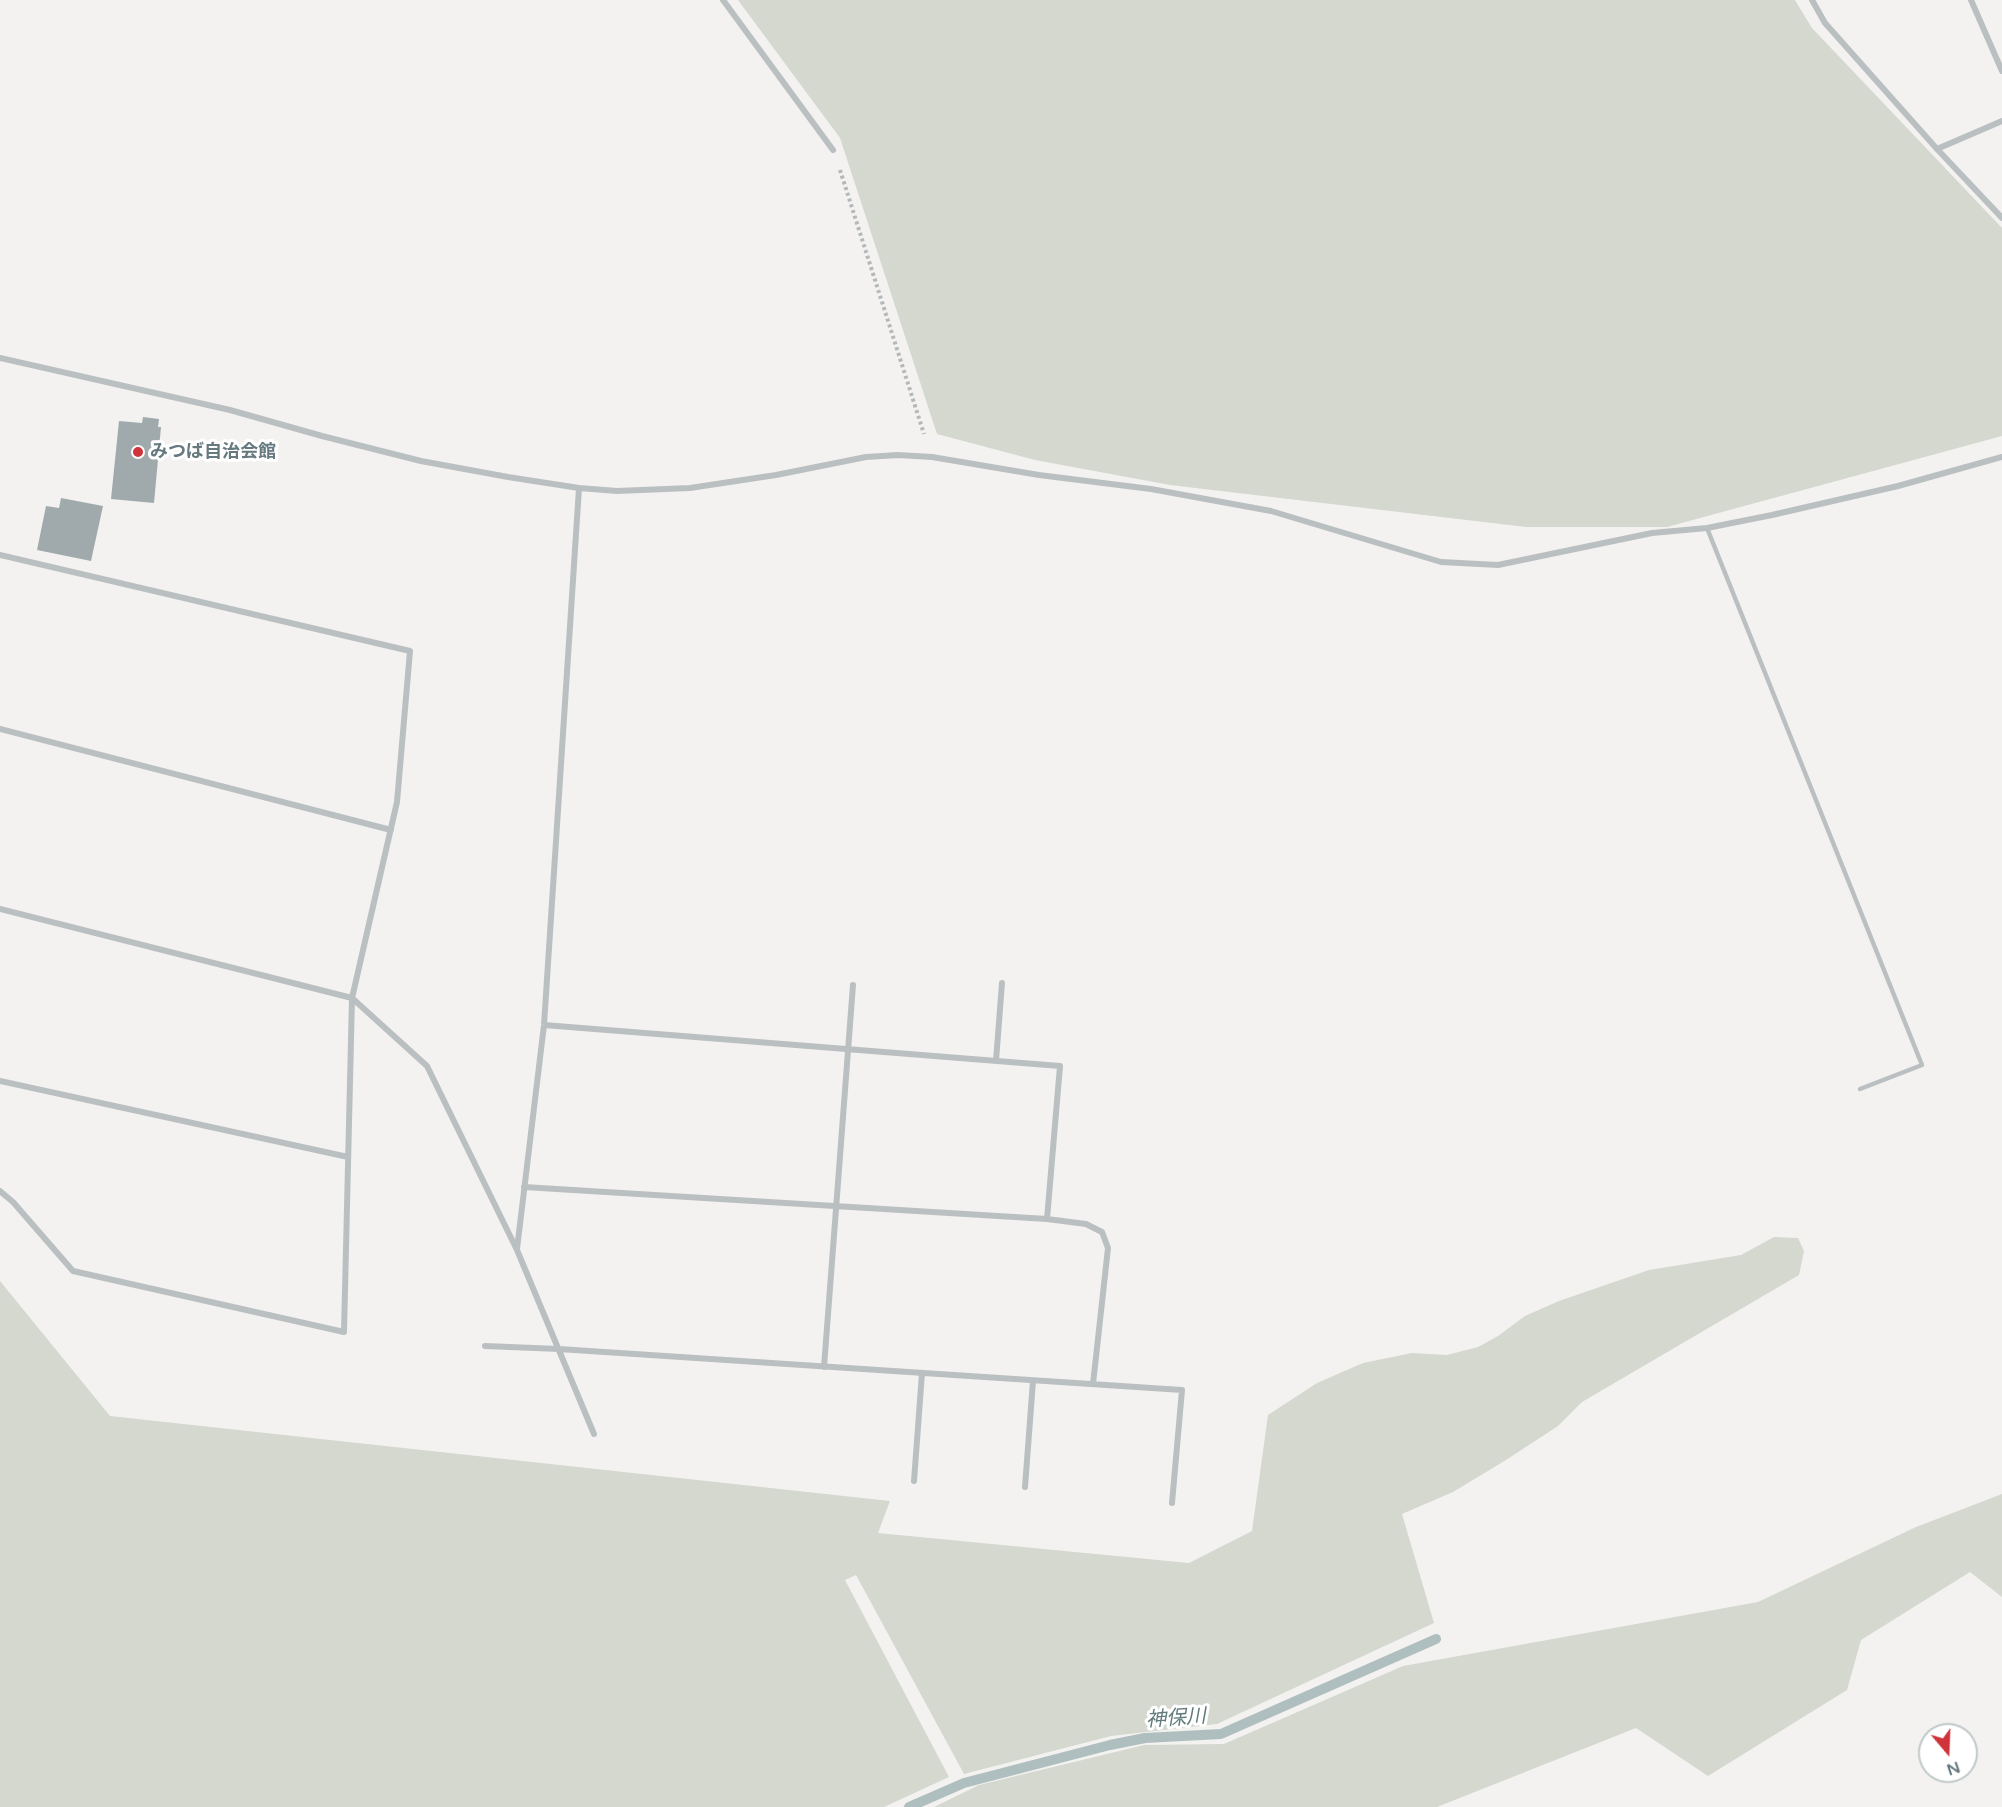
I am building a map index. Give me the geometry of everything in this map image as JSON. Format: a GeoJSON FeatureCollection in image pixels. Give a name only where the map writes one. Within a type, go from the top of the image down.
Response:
{"type":"FeatureCollection","features":[{"type":"Feature","properties":{"kind":"street"},"geometry":{"type":"LineString","coordinates":[[723,0],[833,150]]}},
{"type":"Feature","properties":{"kind":"street"},"geometry":{"type":"LineString","coordinates":[[1812,0],[1825,23],[1936,149],[2002,218]]}},
{"type":"Feature","properties":{"kind":"street"},"geometry":{"type":"LineString","coordinates":[[1971,0],[2002,71]]}},
{"type":"Feature","properties":{"kind":"street"},"geometry":{"type":"LineString","coordinates":[[1936,149],[2002,121]]}},
{"type":"Feature","properties":{"kind":"street"},"geometry":{"type":"LineString","coordinates":[[0,358],[230,410],[421,461],[579,488],[618,491],[690,488],[776,475],[866,457],[898,455],[932,457],[1039,475],[1151,489],[1271,511],[1441,562],[1498,565],[1652,533],[1707,528],[1772,515],[1898,486],[2002,457]]}},
{"type":"Feature","properties":{"kind":"street"},"geometry":{"type":"LineString","coordinates":[[517,1250],[543,1025],[579,488]]}},
{"type":"Feature","properties":{"kind":"street"},"geometry":{"type":"LineString","coordinates":[[0,555],[410,651],[397,802],[352,998],[344,1332],[73,1271],[13,1202],[0,1191]]}},
{"type":"Feature","properties":{"kind":"street"},"geometry":{"type":"LineString","coordinates":[[0,729],[391,830]]}},
{"type":"Feature","properties":{"kind":"street"},"geometry":{"type":"LineString","coordinates":[[0,909],[352,998],[427,1066],[517,1250],[594,1434]]}},
{"type":"Feature","properties":{"kind":"street"},"geometry":{"type":"LineString","coordinates":[[996,1061],[1002,983]]}},
{"type":"Feature","properties":{"kind":"street"},"geometry":{"type":"LineString","coordinates":[[824,1367],[854,985]]}},
{"type":"Feature","properties":{"kind":"street"},"geometry":{"type":"LineString","coordinates":[[543,1025],[1060,1066],[1047,1219]]}},
{"type":"Feature","properties":{"kind":"street"},"geometry":{"type":"LineString","coordinates":[[0,1081],[348,1156]]}},
{"type":"Feature","properties":{"kind":"street"},"geometry":{"type":"LineString","coordinates":[[524,1188],[1047,1219],[1086,1224],[1102,1233],[1108,1248],[1093,1384]]}},
{"type":"Feature","properties":{"kind":"street"},"geometry":{"type":"LineString","coordinates":[[485,1346],[1182,1390],[1172,1503]]}},
{"type":"Feature","properties":{"kind":"street"},"geometry":{"type":"LineString","coordinates":[[914,1481],[922,1373]]}},
{"type":"Feature","properties":{"kind":"street"},"geometry":{"type":"LineString","coordinates":[[1025,1487],[1034,1381]]}},
{"type":"Feature","properties":{"kind":"lane"},"geometry":{"type":"LineString","coordinates":[[1707,528],[1922,1065],[1860,1089]]}},
{"type":"Feature","properties":{"kind":"path"},"geometry":{"type":"LineString","coordinates":[[833,150],[932,457]]}},
{"type":"Feature","properties":{"kind":"shaded area"},"geometry":{"type":"Polygon","coordinates":[[[738,0],[1795,0],[1812,28],[2002,228],[2002,436],[1667,527],[1526,527],[1170,485],[1035,460],[937,434],[840,138],[738,0]]]}},
{"type":"Feature","properties":{"kind":"shaded area"},"geometry":{"type":"Polygon","coordinates":[[[1774,1237],[1798,1238],[1804,1251],[1799,1275],[1582,1402],[1558,1426],[1453,1492],[1402,1514],[1434,1623],[1217,1724],[1111,1736],[964,1774],[856,1575],[845,1580],[949,1777],[884,1807],[0,1807],[0,1281],[110,1416],[890,1501],[878,1533],[1189,1563],[1252,1531],[1268,1415],[1317,1383],[1363,1363],[1412,1353],[1447,1355],[1478,1347],[1498,1336],[1525,1316],[1559,1301],[1649,1270],[1741,1255],[1774,1237]]]}},
{"type":"Feature","properties":{"kind":"shaded area"},"geometry":{"type":"Polygon","coordinates":[[[2002,1494],[2002,1597],[1970,1572],[1861,1640],[1847,1690],[1708,1776],[1636,1728],[1437,1807],[934,1807],[979,1785],[1144,1745],[1224,1744],[1403,1666],[1758,1602],[1916,1527],[2002,1494]]]}},
{"type":"Feature","properties":{"kind":"building"},"geometry":{"type":"Polygon","coordinates":[[[143,417],[159,419],[158,427],[161,427],[154,503],[111,499],[119,421],[142,423],[143,417]]]}},
{"type":"Feature","properties":{"kind":"building"},"geometry":{"type":"Polygon","coordinates":[[[61,498],[103,506],[91,561],[37,550],[46,506],[59,508],[61,498]]]}},
{"type":"Feature","properties":{"kind":"waterway","name":"神保川"},"geometry":{"type":"LineString","coordinates":[[909,1807],[964,1783],[1110,1745],[1145,1738],[1221,1734],[1436,1639]]}},
{"type":"Feature","properties":{"kind":"place","name":"みつば自治会館"},"geometry":{"type":"Point","coordinates":[138,452]}}]}
